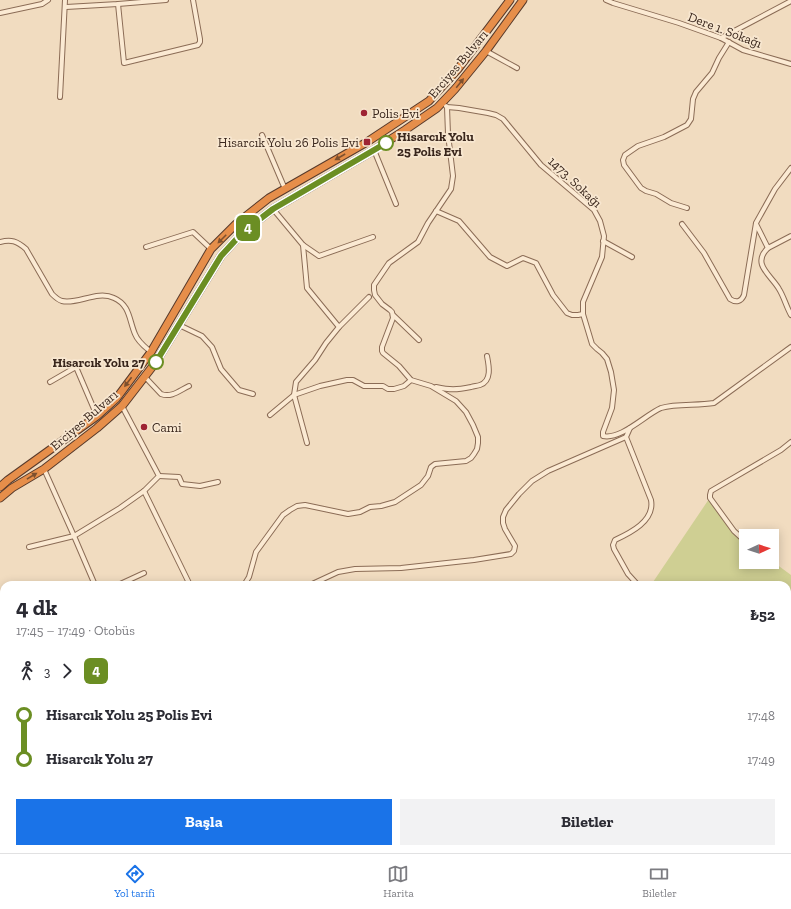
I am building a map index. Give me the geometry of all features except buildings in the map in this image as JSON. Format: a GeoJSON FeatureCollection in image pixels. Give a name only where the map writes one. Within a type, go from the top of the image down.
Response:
{"type":"FeatureCollection","features":[{"type":"Feature","properties":{"kind":"highway","name":"Erciyes Bulvarı"},"geometry":{"type":"LineString","coordinates":[[0,487],[97,416],[116,398],[151,352],[212,249],[236,224],[269,198],[367,142],[429,101],[458,69],[510,0]]}},
{"type":"Feature","properties":{"kind":"highway","name":"Erciyes Bulvarı"},"geometry":{"type":"LineString","coordinates":[[0,498],[12,488],[44,469],[97,428],[122,406],[156,362],[221,256],[243,232],[273,209],[374,150],[437,108],[445,105],[455,89],[486,51],[523,0]]}},
{"type":"Feature","properties":{"kind":"street"},"geometry":{"type":"LineString","coordinates":[[0,12],[42,4],[48,0]]}},
{"type":"Feature","properties":{"kind":"street"},"geometry":{"type":"LineString","coordinates":[[60,97],[66,0]]}},
{"type":"Feature","properties":{"kind":"street"},"geometry":{"type":"LineString","coordinates":[[66,7],[166,0]]}},
{"type":"Feature","properties":{"kind":"street"},"geometry":{"type":"LineString","coordinates":[[118,4],[124,63],[198,45],[200,41],[193,0]]}},
{"type":"Feature","properties":{"kind":"street","name":"Dere 1. Sokağı"},"geometry":{"type":"LineString","coordinates":[[606,0],[721,38],[743,50],[791,64]]}},
{"type":"Feature","properties":{"kind":"street"},"geometry":{"type":"LineString","coordinates":[[721,38],[791,1]]}},
{"type":"Feature","properties":{"kind":"street"},"geometry":{"type":"LineString","coordinates":[[687,208],[671,203],[656,194],[641,188],[624,165],[623,160],[625,155],[638,146],[651,140],[664,137],[690,122],[693,99],[696,92],[712,73],[729,42]]}},
{"type":"Feature","properties":{"kind":"street"},"geometry":{"type":"LineString","coordinates":[[486,51],[517,68]]}},
{"type":"Feature","properties":{"kind":"street"},"geometry":{"type":"LineString","coordinates":[[420,340],[382,304],[375,295],[374,285],[389,263],[418,242],[428,222],[451,189],[453,176],[445,105]]}},
{"type":"Feature","properties":{"kind":"street","name":"1473. Sokağı"},"geometry":{"type":"LineString","coordinates":[[445,105],[488,113],[503,119],[541,165],[594,210],[600,221],[604,236],[602,258],[583,302],[583,314],[592,344],[607,359],[614,390],[612,408],[602,432],[605,436],[612,436],[630,428]]}},
{"type":"Feature","properties":{"kind":"street"},"geometry":{"type":"LineString","coordinates":[[262,135],[285,189]]}},
{"type":"Feature","properties":{"kind":"street"},"geometry":{"type":"LineString","coordinates":[[374,150],[396,204]]}},
{"type":"Feature","properties":{"kind":"street"},"geometry":{"type":"LineString","coordinates":[[682,224],[704,253],[730,299],[735,302],[741,300],[744,295],[756,223],[775,189],[791,168]]}},
{"type":"Feature","properties":{"kind":"street"},"geometry":{"type":"LineString","coordinates":[[273,209],[303,245],[319,256],[373,237]]}},
{"type":"Feature","properties":{"kind":"street"},"geometry":{"type":"LineString","coordinates":[[436,211],[460,221],[490,257],[507,266],[523,258],[536,262],[553,295],[567,313],[578,316],[583,314]]}},
{"type":"Feature","properties":{"kind":"street"},"geometry":{"type":"LineString","coordinates":[[756,223],[768,248]]}},
{"type":"Feature","properties":{"kind":"street"},"geometry":{"type":"LineString","coordinates":[[146,247],[193,232],[212,249]]}},
{"type":"Feature","properties":{"kind":"street"},"geometry":{"type":"LineString","coordinates":[[791,236],[764,251],[761,264],[779,288],[791,315]]}},
{"type":"Feature","properties":{"kind":"street"},"geometry":{"type":"LineString","coordinates":[[0,242],[7,240],[14,241],[26,249],[52,294],[62,301],[68,302],[99,296],[112,297],[120,301],[126,307],[135,335],[142,345],[151,352]]}},
{"type":"Feature","properties":{"kind":"street"},"geometry":{"type":"LineString","coordinates":[[603,241],[632,257]]}},
{"type":"Feature","properties":{"kind":"street"},"geometry":{"type":"LineString","coordinates":[[303,245],[306,288],[339,327]]}},
{"type":"Feature","properties":{"kind":"street"},"geometry":{"type":"LineString","coordinates":[[307,443],[294,395],[296,382],[315,360],[339,327],[369,297]]}},
{"type":"Feature","properties":{"kind":"street"},"geometry":{"type":"LineString","coordinates":[[393,315],[382,347],[382,352],[399,366],[411,380],[448,390],[460,390],[480,385],[486,380],[489,372],[487,356]]}},
{"type":"Feature","properties":{"kind":"street"},"geometry":{"type":"LineString","coordinates":[[179,325],[202,336],[212,347],[221,370],[240,390],[253,394]]}},
{"type":"Feature","properties":{"kind":"street"},"geometry":{"type":"LineString","coordinates":[[319,581],[338,572],[355,569],[401,568],[474,560],[511,554],[514,551],[515,546],[505,529],[503,523],[504,516],[506,510],[532,481],[548,472],[626,437],[630,428],[646,416],[662,408],[714,403],[791,347]]}},
{"type":"Feature","properties":{"kind":"street"},"geometry":{"type":"LineString","coordinates":[[50,382],[76,367],[97,416]]}},
{"type":"Feature","properties":{"kind":"street"},"geometry":{"type":"LineString","coordinates":[[144,376],[161,394],[165,395],[172,395],[189,386]]}},
{"type":"Feature","properties":{"kind":"street"},"geometry":{"type":"LineString","coordinates":[[270,415],[294,395],[320,386],[353,380],[364,386],[383,386],[388,389],[394,389],[404,386],[411,380]]}},
{"type":"Feature","properties":{"kind":"street"},"geometry":{"type":"LineString","coordinates":[[246,581],[256,552],[284,515],[297,506],[305,505],[319,507],[348,514],[360,512],[370,507],[395,502],[425,480],[431,467],[435,464],[466,461],[474,454],[477,449],[478,437],[466,412],[456,401],[431,386]]}},
{"type":"Feature","properties":{"kind":"street"},"geometry":{"type":"LineString","coordinates":[[122,406],[159,476]]}},
{"type":"Feature","properties":{"kind":"street"},"geometry":{"type":"LineString","coordinates":[[626,437],[651,500],[650,514],[639,526],[615,540],[613,545],[628,574],[634,581]]}},
{"type":"Feature","properties":{"kind":"street"},"geometry":{"type":"LineString","coordinates":[[739,536],[710,498],[711,491],[781,450],[791,442]]}},
{"type":"Feature","properties":{"kind":"street"},"geometry":{"type":"LineString","coordinates":[[44,469],[92,581]]}},
{"type":"Feature","properties":{"kind":"street"},"geometry":{"type":"LineString","coordinates":[[29,547],[74,536],[120,508],[144,491],[159,476],[179,477],[182,484],[200,486],[218,482]]}},
{"type":"Feature","properties":{"kind":"street"},"geometry":{"type":"LineString","coordinates":[[144,491],[188,581]]}},
{"type":"Feature","properties":{"kind":"street"},"geometry":{"type":"LineString","coordinates":[[127,581],[144,573]]}},
{"type":"Feature","properties":{"kind":"green space"},"geometry":{"type":"Polygon","coordinates":[[[709,499],[739,534],[739,569],[779,569],[779,566],[791,575],[791,581],[654,581],[709,499]]]}},
{"type":"Feature","properties":{"kind":"bus line","name":"4"},"geometry":{"type":"LineString","coordinates":[[156,362],[221,256],[243,232],[273,209],[386,143]]}},
{"type":"Feature","properties":{"kind":"place","name":"Polis Evi"},"geometry":{"type":"Point","coordinates":[364,113]}},
{"type":"Feature","properties":{"kind":"place","name":"Hisarcık Yolu 26 Polis Evi"},"geometry":{"type":"Point","coordinates":[367,142]}},
{"type":"Feature","properties":{"kind":"place","name":"Hisarcık Yolu 25 Polis Evi"},"geometry":{"type":"Point","coordinates":[386,143]}},
{"type":"Feature","properties":{"kind":"place","name":"Hisarcık Yolu 27"},"geometry":{"type":"Point","coordinates":[156,362]}},
{"type":"Feature","properties":{"kind":"place","name":"Cami"},"geometry":{"type":"Point","coordinates":[144,427]}}]}
